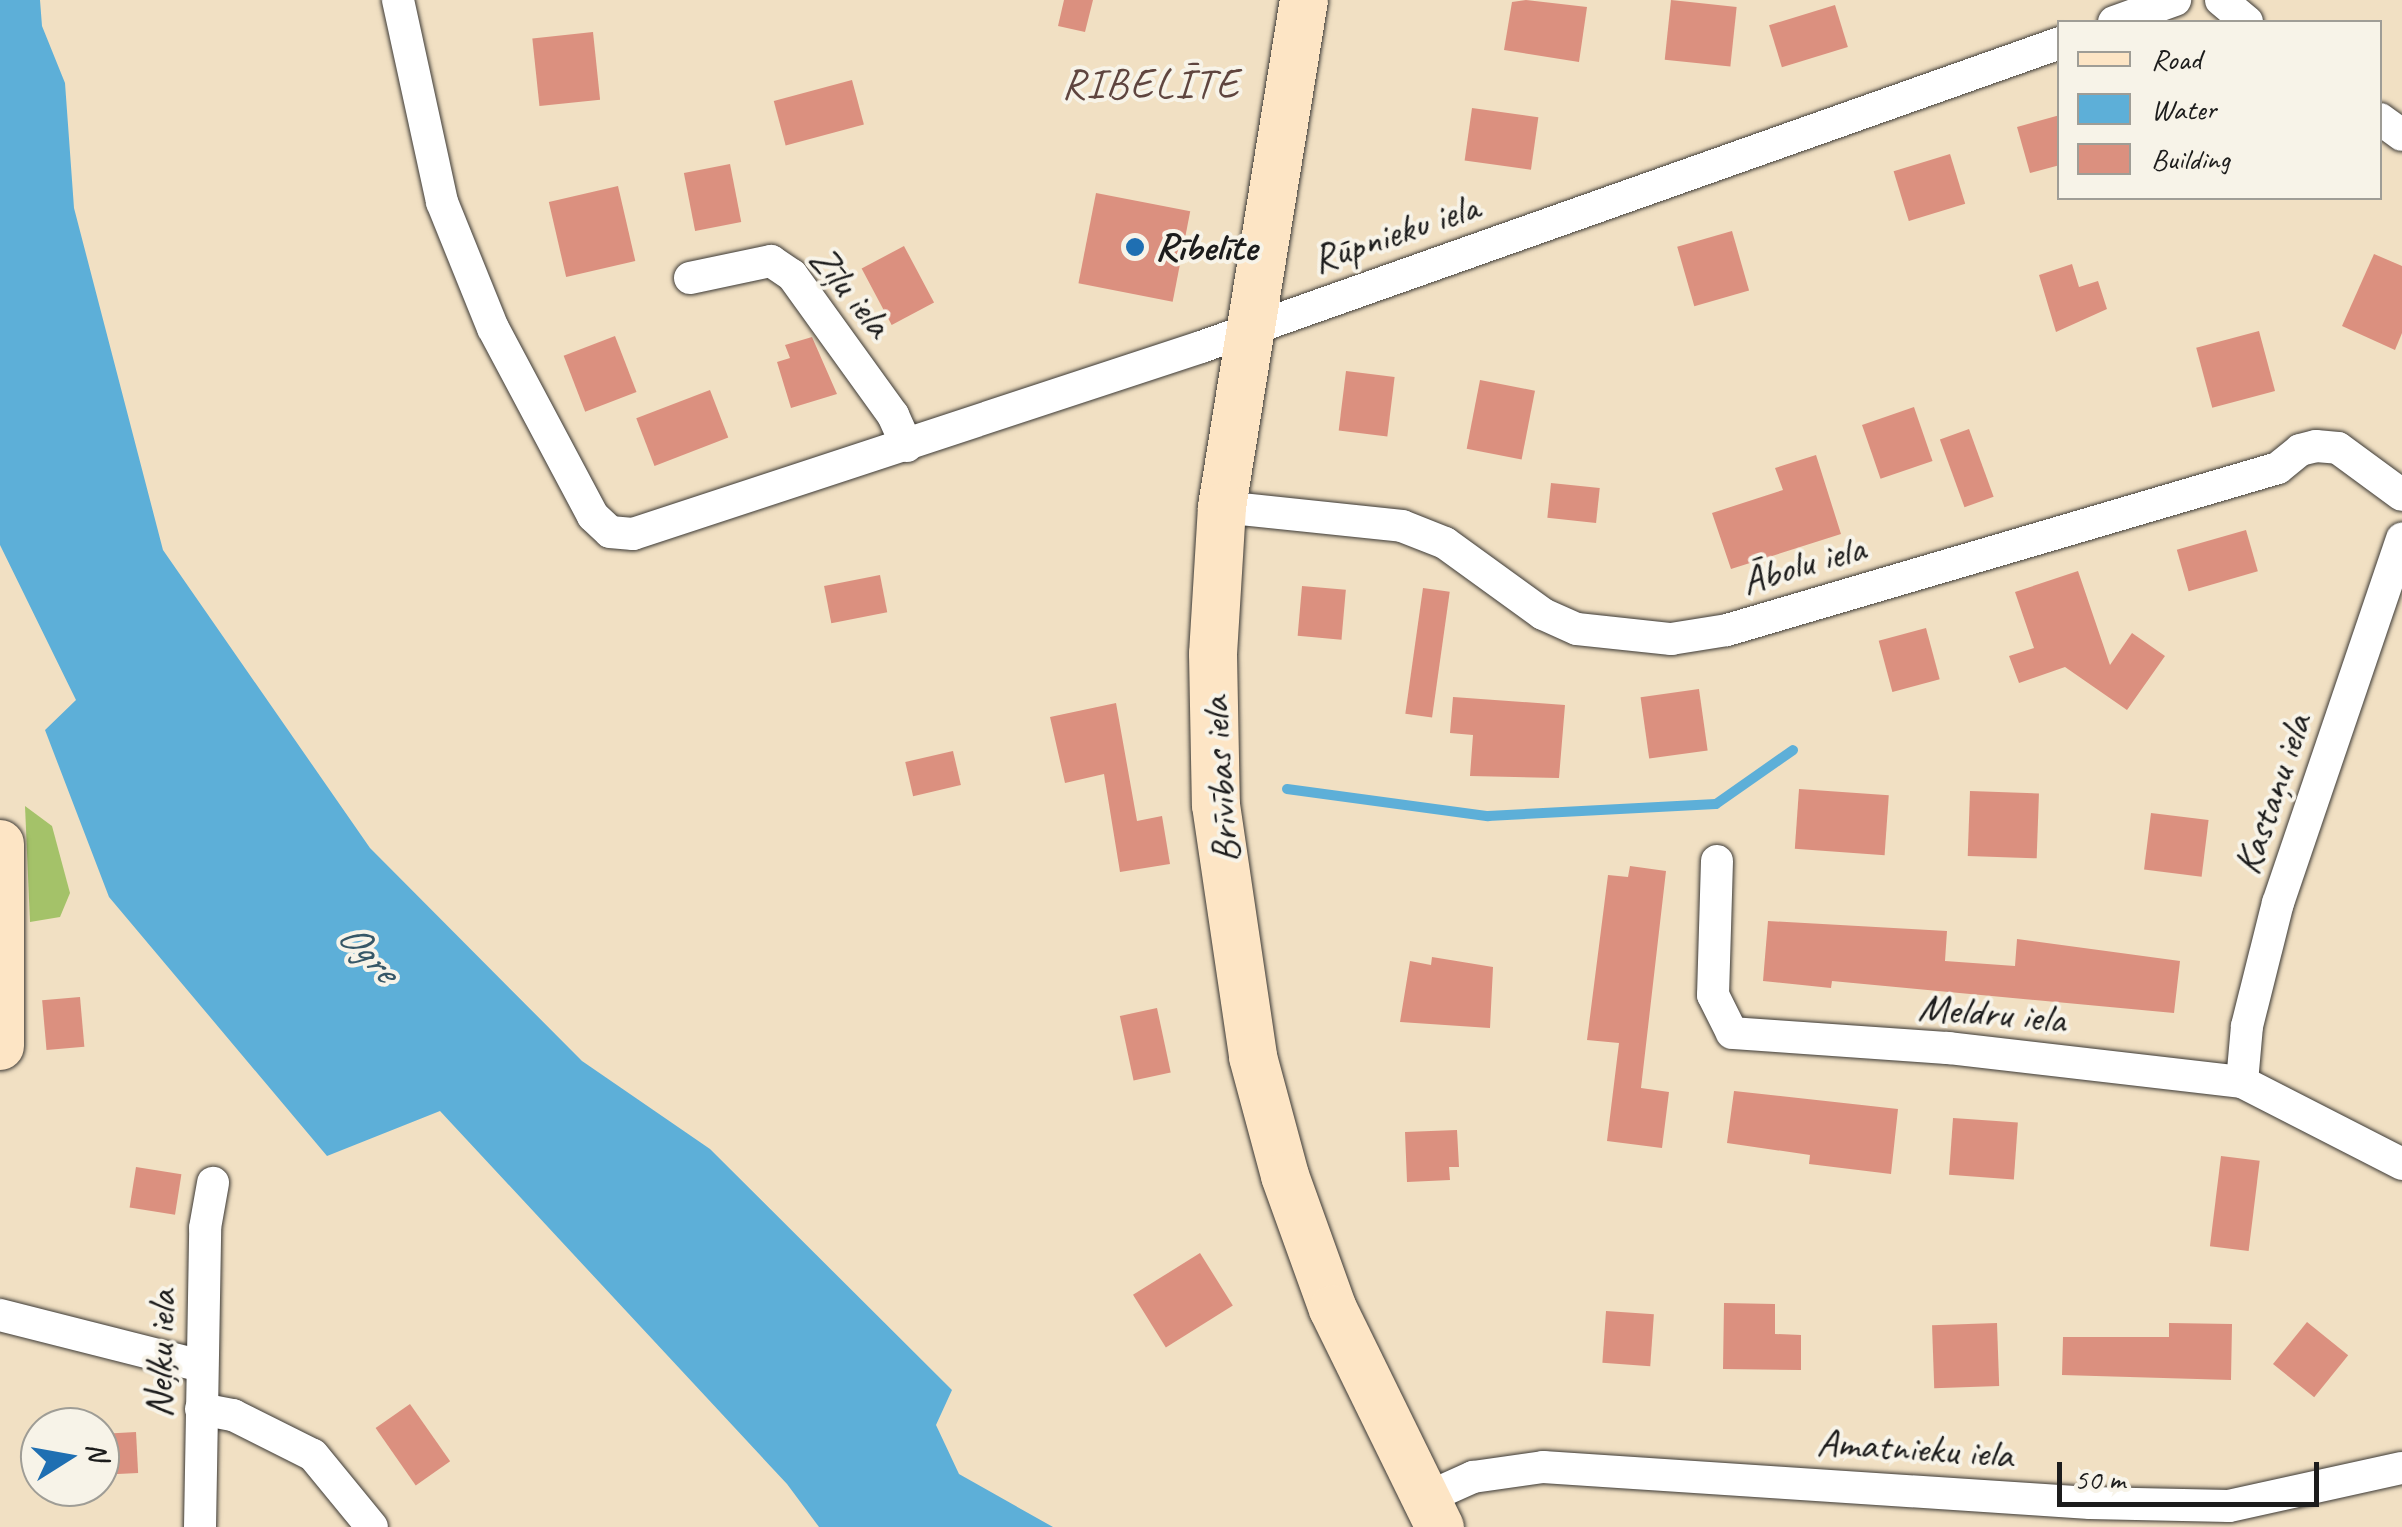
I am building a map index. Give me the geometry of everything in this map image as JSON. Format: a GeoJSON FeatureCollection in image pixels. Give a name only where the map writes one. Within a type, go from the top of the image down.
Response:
{"type":"FeatureCollection","features":[{"type":"Feature","properties":{"kind":"main road","name":"Brīvības iela"},"geometry":{"type":"LineString","coordinates":[[1304,0],[1246,331],[1222,507],[1212,654],[1216,805],[1253,1058],[1333,1310],[1432,1513]]}},
{"type":"Feature","properties":{"kind":"main road"},"geometry":{"type":"LineString","coordinates":[[0,844],[0,1046]]}},
{"type":"Feature","properties":{"kind":"street","name":"Rūpnieku iela"},"geometry":{"type":"LineString","coordinates":[[398,0],[442,202],[494,328],[592,516],[610,532],[644,534],[1246,331],[2057,44]]}},
{"type":"Feature","properties":{"kind":"street"},"geometry":{"type":"LineString","coordinates":[[2120,20],[2175,0]]}},
{"type":"Feature","properties":{"kind":"street"},"geometry":{"type":"LineString","coordinates":[[2221,0],[2245,20]]}},
{"type":"Feature","properties":{"kind":"street"},"geometry":{"type":"LineString","coordinates":[[2382,120],[2402,135]]}},
{"type":"Feature","properties":{"kind":"street","name":"Zīļu iela"},"geometry":{"type":"LineString","coordinates":[[690,278],[771,261],[792,275],[893,415],[907,446]]}},
{"type":"Feature","properties":{"kind":"street","name":"Ābolu iela"},"geometry":{"type":"LineString","coordinates":[[1222,507],[1402,526],[1445,543],[1543,614],[1576,629],[1671,639],[1727,630],[2278,468],[2300,450],[2316,446],[2338,448],[2402,495]]}},
{"type":"Feature","properties":{"kind":"street","name":"Kastaņu iela"},"geometry":{"type":"LineString","coordinates":[[2242,1082],[2247,1026],[2278,902],[2402,538]]}},
{"type":"Feature","properties":{"kind":"street","name":"Meldru iela"},"geometry":{"type":"LineString","coordinates":[[1717,860],[1713,995],[1732,1033],[1948,1048],[2242,1082],[2402,1164]]}},
{"type":"Feature","properties":{"kind":"street","name":"Neļķu iela"},"geometry":{"type":"LineString","coordinates":[[200,1527],[202,1366],[213,1184]]}},
{"type":"Feature","properties":{"kind":"street"},"geometry":{"type":"LineString","coordinates":[[0,1315],[202,1366]]}},
{"type":"Feature","properties":{"kind":"street"},"geometry":{"type":"LineString","coordinates":[[201,1410],[233,1415],[313,1456],[372,1527]]}},
{"type":"Feature","properties":{"kind":"street","name":"Amatnieku iela"},"geometry":{"type":"LineString","coordinates":[[1432,1513],[1473,1477],[1543,1466],[2232,1516],[2402,1468]]}},
{"type":"Feature","properties":{"kind":"green space"},"geometry":{"type":"Polygon","coordinates":[[[25,806],[52,826],[70,893],[60,917],[30,922],[25,806]]]}},
{"type":"Feature","properties":{"kind":"water","name":"Ogre"},"geometry":{"type":"Polygon","coordinates":[[[0,0],[40,0],[42,26],[65,83],[74,208],[163,550],[370,848],[582,1061],[710,1149],[952,1390],[936,1425],[959,1474],[1053,1527],[819,1527],[787,1484],[440,1111],[327,1156],[109,897],[45,730],[76,700],[0,545],[0,0]]]}},
{"type":"Feature","properties":{"kind":"building"},"geometry":{"type":"Polygon","coordinates":[[[1064,0],[1093,0],[1085,32],[1058,26],[1064,0]]]}},
{"type":"Feature","properties":{"kind":"building"},"geometry":{"type":"Polygon","coordinates":[[[1671,0],[1737,7],[1730,67],[1665,60],[1671,0]]]}},
{"type":"Feature","properties":{"kind":"building"},"geometry":{"type":"Polygon","coordinates":[[[1512,2],[1587,7],[1579,62],[1504,50],[1512,2]]]}},
{"type":"Feature","properties":{"kind":"building"},"geometry":{"type":"Polygon","coordinates":[[[1835,5],[1848,47],[1782,67],[1769,25],[1835,5]]]}},
{"type":"Feature","properties":{"kind":"building"},"geometry":{"type":"Polygon","coordinates":[[[593,32],[600,100],[539,106],[532,38],[593,32]]]}},
{"type":"Feature","properties":{"kind":"building"},"geometry":{"type":"Polygon","coordinates":[[[852,80],[864,124],[786,145],[774,101],[852,80]]]}},
{"type":"Feature","properties":{"kind":"building"},"geometry":{"type":"Polygon","coordinates":[[[1472,108],[1538,117],[1531,170],[1465,160],[1472,108]]]}},
{"type":"Feature","properties":{"kind":"building"},"geometry":{"type":"Polygon","coordinates":[[[2057,116],[2057,166],[2030,173],[2017,127],[2057,116]]]}},
{"type":"Feature","properties":{"kind":"building"},"geometry":{"type":"Polygon","coordinates":[[[1950,154],[1965,204],[1909,221],[1894,171],[1950,154]]]}},
{"type":"Feature","properties":{"kind":"building"},"geometry":{"type":"Polygon","coordinates":[[[730,164],[741,222],[695,231],[684,173],[730,164]]]}},
{"type":"Feature","properties":{"kind":"building"},"geometry":{"type":"Polygon","coordinates":[[[618,186],[635,261],[566,277],[549,202],[618,186]]]}},
{"type":"Feature","properties":{"kind":"building","name":"Rībelīte"},"geometry":{"type":"Polygon","coordinates":[[[1096,193],[1190,211],[1173,302],[1078,283],[1096,193]]]}},
{"type":"Feature","properties":{"kind":"building"},"geometry":{"type":"Polygon","coordinates":[[[1732,231],[1749,291],[1694,306],[1677,247],[1732,231]]]}},
{"type":"Feature","properties":{"kind":"building"},"geometry":{"type":"Polygon","coordinates":[[[904,246],[934,303],[892,325],[862,269],[904,246]]]}},
{"type":"Feature","properties":{"kind":"building"},"geometry":{"type":"Polygon","coordinates":[[[2374,254],[2402,266],[2402,333],[2395,350],[2342,326],[2374,254]]]}},
{"type":"Feature","properties":{"kind":"building"},"geometry":{"type":"Polygon","coordinates":[[[2072,264],[2079,287],[2098,281],[2107,309],[2056,332],[2039,275],[2072,264]]]}},
{"type":"Feature","properties":{"kind":"building"},"geometry":{"type":"Polygon","coordinates":[[[2259,331],[2275,391],[2212,408],[2196,348],[2259,331]]]}},
{"type":"Feature","properties":{"kind":"building"},"geometry":{"type":"Polygon","coordinates":[[[615,336],[637,392],[585,412],[564,356],[615,336]]]}},
{"type":"Feature","properties":{"kind":"building"},"geometry":{"type":"Polygon","coordinates":[[[812,337],[837,394],[791,408],[777,362],[790,358],[785,345],[812,337]]]}},
{"type":"Feature","properties":{"kind":"building"},"geometry":{"type":"Polygon","coordinates":[[[1346,371],[1395,377],[1387,437],[1339,431],[1346,371]]]}},
{"type":"Feature","properties":{"kind":"building"},"geometry":{"type":"Polygon","coordinates":[[[1480,380],[1535,391],[1522,459],[1467,449],[1480,380]]]}},
{"type":"Feature","properties":{"kind":"building"},"geometry":{"type":"Polygon","coordinates":[[[710,390],[728,438],[655,466],[636,418],[710,390]]]}},
{"type":"Feature","properties":{"kind":"building"},"geometry":{"type":"Polygon","coordinates":[[[1914,407],[1933,461],[1881,479],[1862,425],[1914,407]]]}},
{"type":"Feature","properties":{"kind":"building"},"geometry":{"type":"Polygon","coordinates":[[[1969,429],[1994,497],[1964,507],[1940,440],[1969,429]]]}},
{"type":"Feature","properties":{"kind":"building"},"geometry":{"type":"Polygon","coordinates":[[[1816,455],[1841,534],[1731,569],[1712,513],[1783,490],[1775,468],[1816,455]]]}},
{"type":"Feature","properties":{"kind":"building"},"geometry":{"type":"Polygon","coordinates":[[[1551,483],[1600,488],[1596,523],[1547,518],[1551,483]]]}},
{"type":"Feature","properties":{"kind":"building"},"geometry":{"type":"Polygon","coordinates":[[[2246,530],[2258,571],[2189,591],[2177,550],[2246,530]]]}},
{"type":"Feature","properties":{"kind":"building"},"geometry":{"type":"Polygon","coordinates":[[[2078,571],[2110,665],[2132,633],[2165,656],[2127,710],[2065,667],[2019,683],[2009,656],[2034,648],[2015,592],[2078,571]]]}},
{"type":"Feature","properties":{"kind":"building"},"geometry":{"type":"Polygon","coordinates":[[[880,575],[887,612],[831,623],[824,586],[880,575]]]}},
{"type":"Feature","properties":{"kind":"building"},"geometry":{"type":"Polygon","coordinates":[[[1302,586],[1346,590],[1341,640],[1298,636],[1302,586]]]}},
{"type":"Feature","properties":{"kind":"building"},"geometry":{"type":"Polygon","coordinates":[[[1423,588],[1450,592],[1432,718],[1405,714],[1423,588]]]}},
{"type":"Feature","properties":{"kind":"building"},"geometry":{"type":"Polygon","coordinates":[[[1926,628],[1940,679],[1892,692],[1879,641],[1926,628]]]}},
{"type":"Feature","properties":{"kind":"building"},"geometry":{"type":"Polygon","coordinates":[[[1699,689],[1708,750],[1649,759],[1641,697],[1699,689]]]}},
{"type":"Feature","properties":{"kind":"building"},"geometry":{"type":"Polygon","coordinates":[[[1453,697],[1565,705],[1559,778],[1470,776],[1473,735],[1450,733],[1453,697]]]}},
{"type":"Feature","properties":{"kind":"building"},"geometry":{"type":"Polygon","coordinates":[[[1116,703],[1137,821],[1162,816],[1170,864],[1120,872],[1104,774],[1065,783],[1050,717],[1116,703]]]}},
{"type":"Feature","properties":{"kind":"building"},"geometry":{"type":"Polygon","coordinates":[[[953,751],[961,785],[913,796],[905,762],[953,751]]]}},
{"type":"Feature","properties":{"kind":"building"},"geometry":{"type":"Polygon","coordinates":[[[1799,789],[1889,795],[1885,855],[1795,849],[1799,789]]]}},
{"type":"Feature","properties":{"kind":"building"},"geometry":{"type":"Polygon","coordinates":[[[1970,791],[2039,793],[2037,858],[1968,856],[1970,791]]]}},
{"type":"Feature","properties":{"kind":"building"},"geometry":{"type":"Polygon","coordinates":[[[2151,813],[2209,820],[2202,877],[2144,870],[2151,813]]]}},
{"type":"Feature","properties":{"kind":"building"},"geometry":{"type":"Polygon","coordinates":[[[1630,866],[1666,871],[1641,1088],[1669,1092],[1662,1148],[1607,1141],[1619,1043],[1587,1040],[1608,875],[1628,877],[1630,866]]]}},
{"type":"Feature","properties":{"kind":"building"},"geometry":{"type":"Polygon","coordinates":[[[1768,921],[1947,931],[1945,961],[2015,966],[2017,939],[2180,961],[2174,1013],[1832,981],[1831,988],[1763,981],[1768,921]]]}},
{"type":"Feature","properties":{"kind":"building"},"geometry":{"type":"Polygon","coordinates":[[[1432,957],[1493,967],[1490,1028],[1400,1022],[1410,961],[1431,965],[1432,957]]]}},
{"type":"Feature","properties":{"kind":"building"},"geometry":{"type":"Polygon","coordinates":[[[80,997],[84,1047],[47,1050],[42,1000],[80,997]]]}},
{"type":"Feature","properties":{"kind":"building"},"geometry":{"type":"Polygon","coordinates":[[[1157,1008],[1171,1073],[1134,1080],[1120,1016],[1157,1008]]]}},
{"type":"Feature","properties":{"kind":"building"},"geometry":{"type":"Polygon","coordinates":[[[1734,1091],[1898,1109],[1891,1174],[1809,1164],[1810,1155],[1727,1143],[1734,1091]]]}},
{"type":"Feature","properties":{"kind":"building"},"geometry":{"type":"Polygon","coordinates":[[[1953,1118],[2018,1123],[2014,1179],[1949,1175],[1953,1118]]]}},
{"type":"Feature","properties":{"kind":"building"},"geometry":{"type":"Polygon","coordinates":[[[1457,1130],[1459,1167],[1449,1167],[1450,1180],[1407,1182],[1405,1132],[1457,1130]]]}},
{"type":"Feature","properties":{"kind":"building"},"geometry":{"type":"Polygon","coordinates":[[[2221,1156],[2260,1161],[2249,1251],[2210,1246],[2221,1156]]]}},
{"type":"Feature","properties":{"kind":"building"},"geometry":{"type":"Polygon","coordinates":[[[136,1167],[181,1174],[175,1215],[130,1207],[136,1167]]]}},
{"type":"Feature","properties":{"kind":"building"},"geometry":{"type":"Polygon","coordinates":[[[1200,1253],[1233,1306],[1166,1347],[1133,1295],[1200,1253]]]}},
{"type":"Feature","properties":{"kind":"building"},"geometry":{"type":"Polygon","coordinates":[[[1724,1303],[1775,1304],[1775,1334],[1801,1335],[1801,1370],[1723,1369],[1724,1303]]]}},
{"type":"Feature","properties":{"kind":"building"},"geometry":{"type":"Polygon","coordinates":[[[1606,1311],[1654,1314],[1650,1366],[1602,1363],[1606,1311]]]}},
{"type":"Feature","properties":{"kind":"building"},"geometry":{"type":"Polygon","coordinates":[[[2307,1322],[2348,1355],[2314,1397],[2273,1364],[2307,1322]]]}},
{"type":"Feature","properties":{"kind":"building"},"geometry":{"type":"Polygon","coordinates":[[[1997,1323],[1999,1386],[1934,1388],[1932,1325],[1997,1323]]]}},
{"type":"Feature","properties":{"kind":"building"},"geometry":{"type":"Polygon","coordinates":[[[2169,1323],[2232,1324],[2231,1380],[2062,1375],[2063,1337],[2169,1337],[2169,1323]]]}},
{"type":"Feature","properties":{"kind":"building"},"geometry":{"type":"Polygon","coordinates":[[[410,1404],[450,1461],[416,1485],[376,1428],[410,1404]]]}},
{"type":"Feature","properties":{"kind":"building"},"geometry":{"type":"Polygon","coordinates":[[[136,1432],[138,1473],[120,1474],[120,1433],[136,1432]]]}},
{"type":"Feature","properties":{"kind":"waterway"},"geometry":{"type":"LineString","coordinates":[[1287,789],[1488,816],[1716,804],[1793,750]]}},
{"type":"Feature","properties":{"kind":"place","name":"Rībelīte"},"geometry":{"type":"Point","coordinates":[1135,247]}},
{"type":"Feature","properties":{"kind":"district","name":"RIBELĪTE"},"geometry":{"type":"Point","coordinates":[1151,84]}}]}
